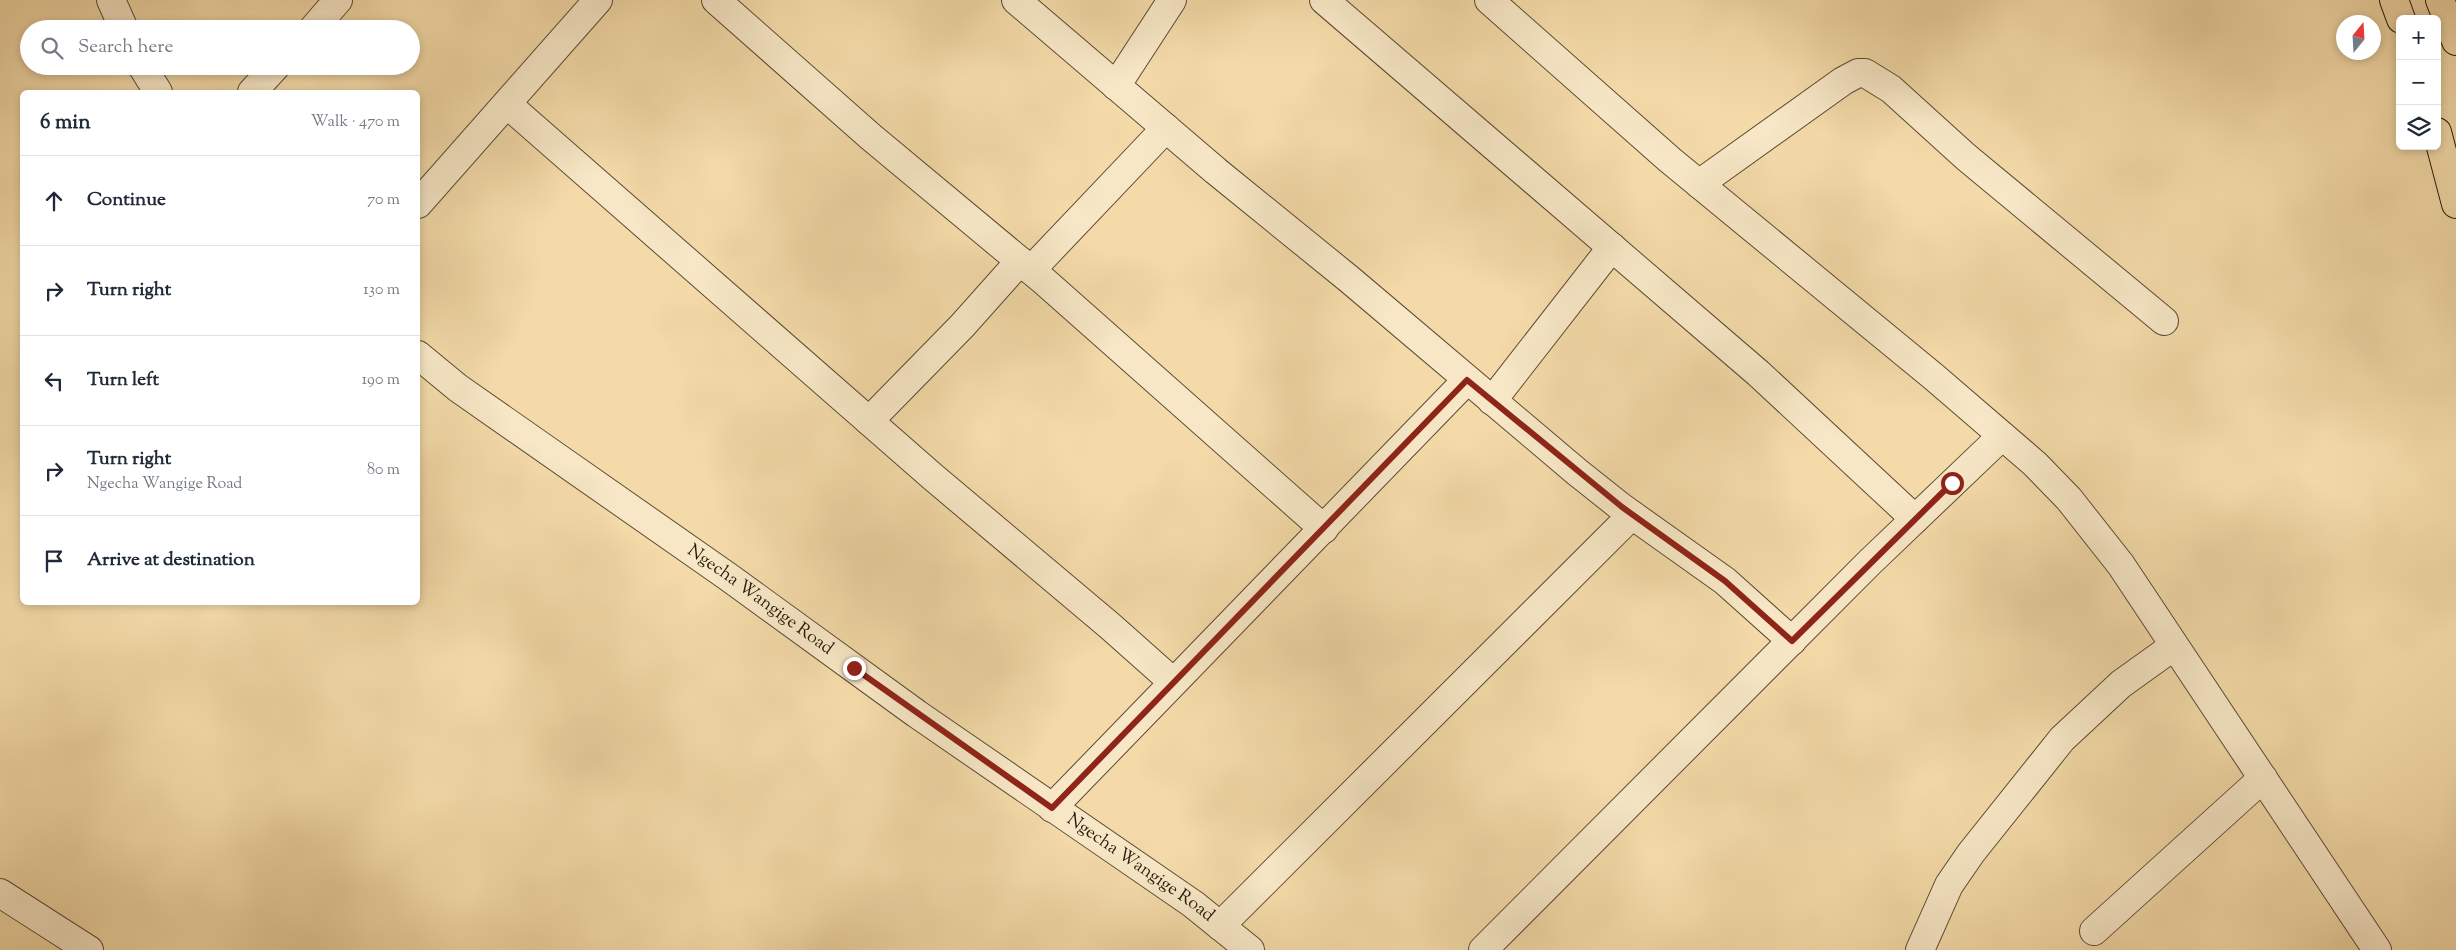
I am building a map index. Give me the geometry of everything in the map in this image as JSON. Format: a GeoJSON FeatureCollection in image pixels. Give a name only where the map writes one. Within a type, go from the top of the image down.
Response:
{"type":"FeatureCollection","features":[{"type":"Feature","properties":{"kind":"main road"},"geometry":{"type":"LineString","coordinates":[[2394,0],[2400,15]]}},
{"type":"Feature","properties":{"kind":"main road"},"geometry":{"type":"LineString","coordinates":[[2440,0],[2456,41]]}},
{"type":"Feature","properties":{"kind":"main road"},"geometry":{"type":"LineString","coordinates":[[2441,125],[2456,161]]}},
{"type":"Feature","properties":{"kind":"main road"},"geometry":{"type":"LineString","coordinates":[[2441,147],[2456,204]]}},
{"type":"Feature","properties":{"kind":"street"},"geometry":{"type":"LineString","coordinates":[[111,0],[120,20]]}},
{"type":"Feature","properties":{"kind":"street"},"geometry":{"type":"LineString","coordinates":[[320,20],[338,0]]}},
{"type":"Feature","properties":{"kind":"street"},"geometry":{"type":"LineString","coordinates":[[420,202],[598,0]]}},
{"type":"Feature","properties":{"kind":"street"},"geometry":{"type":"LineString","coordinates":[[716,0],[871,137],[1026,266],[1324,529]]}},
{"type":"Feature","properties":{"kind":"street"},"geometry":{"type":"LineString","coordinates":[[1016,0],[1577,472],[1632,515],[1725,581],[1792,641]]}},
{"type":"Feature","properties":{"kind":"street"},"geometry":{"type":"LineString","coordinates":[[1116,86],[1172,0]]}},
{"type":"Feature","properties":{"kind":"street"},"geometry":{"type":"LineString","coordinates":[[1324,0],[1765,380],[1915,519]]}},
{"type":"Feature","properties":{"kind":"street"},"geometry":{"type":"LineString","coordinates":[[1489,0],[1699,184],[1934,377],[2034,464],[2068,500],[2120,565],[2377,950]]}},
{"type":"Feature","properties":{"kind":"street"},"geometry":{"type":"LineString","coordinates":[[1699,184],[1843,81],[1858,73],[1865,73],[1891,89],[1966,157],[2164,321]]}},
{"type":"Feature","properties":{"kind":"street"},"geometry":{"type":"LineString","coordinates":[[148,75],[157,90]]}},
{"type":"Feature","properties":{"kind":"street"},"geometry":{"type":"LineString","coordinates":[[254,90],[268,75]]}},
{"type":"Feature","properties":{"kind":"street"},"geometry":{"type":"LineString","coordinates":[[507,104],[869,421],[1173,682]]}},
{"type":"Feature","properties":{"kind":"street"},"geometry":{"type":"LineString","coordinates":[[869,421],[962,326],[1026,266],[1166,128]]}},
{"type":"Feature","properties":{"kind":"street"},"geometry":{"type":"LineString","coordinates":[[1492,401],[1612,247]]}},
{"type":"Feature","properties":{"kind":"street","name":"Ngecha Wangige Road"},"geometry":{"type":"LineString","coordinates":[[420,357],[458,388],[727,576],[916,714],[1193,904],[1250,950]]}},
{"type":"Feature","properties":{"kind":"street"},"geometry":{"type":"LineString","coordinates":[[1052,808],[1467,380]]}},
{"type":"Feature","properties":{"kind":"street"},"geometry":{"type":"LineString","coordinates":[[1483,950],[1915,519],[2002,436]]}},
{"type":"Feature","properties":{"kind":"street"},"geometry":{"type":"LineString","coordinates":[[1220,926],[1632,515]]}},
{"type":"Feature","properties":{"kind":"street"},"geometry":{"type":"LineString","coordinates":[[1920,950],[1949,885],[1971,853],[2062,738],[2120,684],[2174,646]]}},
{"type":"Feature","properties":{"kind":"street"},"geometry":{"type":"LineString","coordinates":[[2094,931],[2262,778]]}},
{"type":"Feature","properties":{"kind":"street"},"geometry":{"type":"LineString","coordinates":[[0,893],[89,950]]}},
{"type":"Feature","properties":{"kind":"route"},"geometry":{"type":"LineString","coordinates":[[854,668],[916,714],[1052,808],[1467,380],[1577,472],[1725,581],[1792,641],[1952,483]]}}]}
